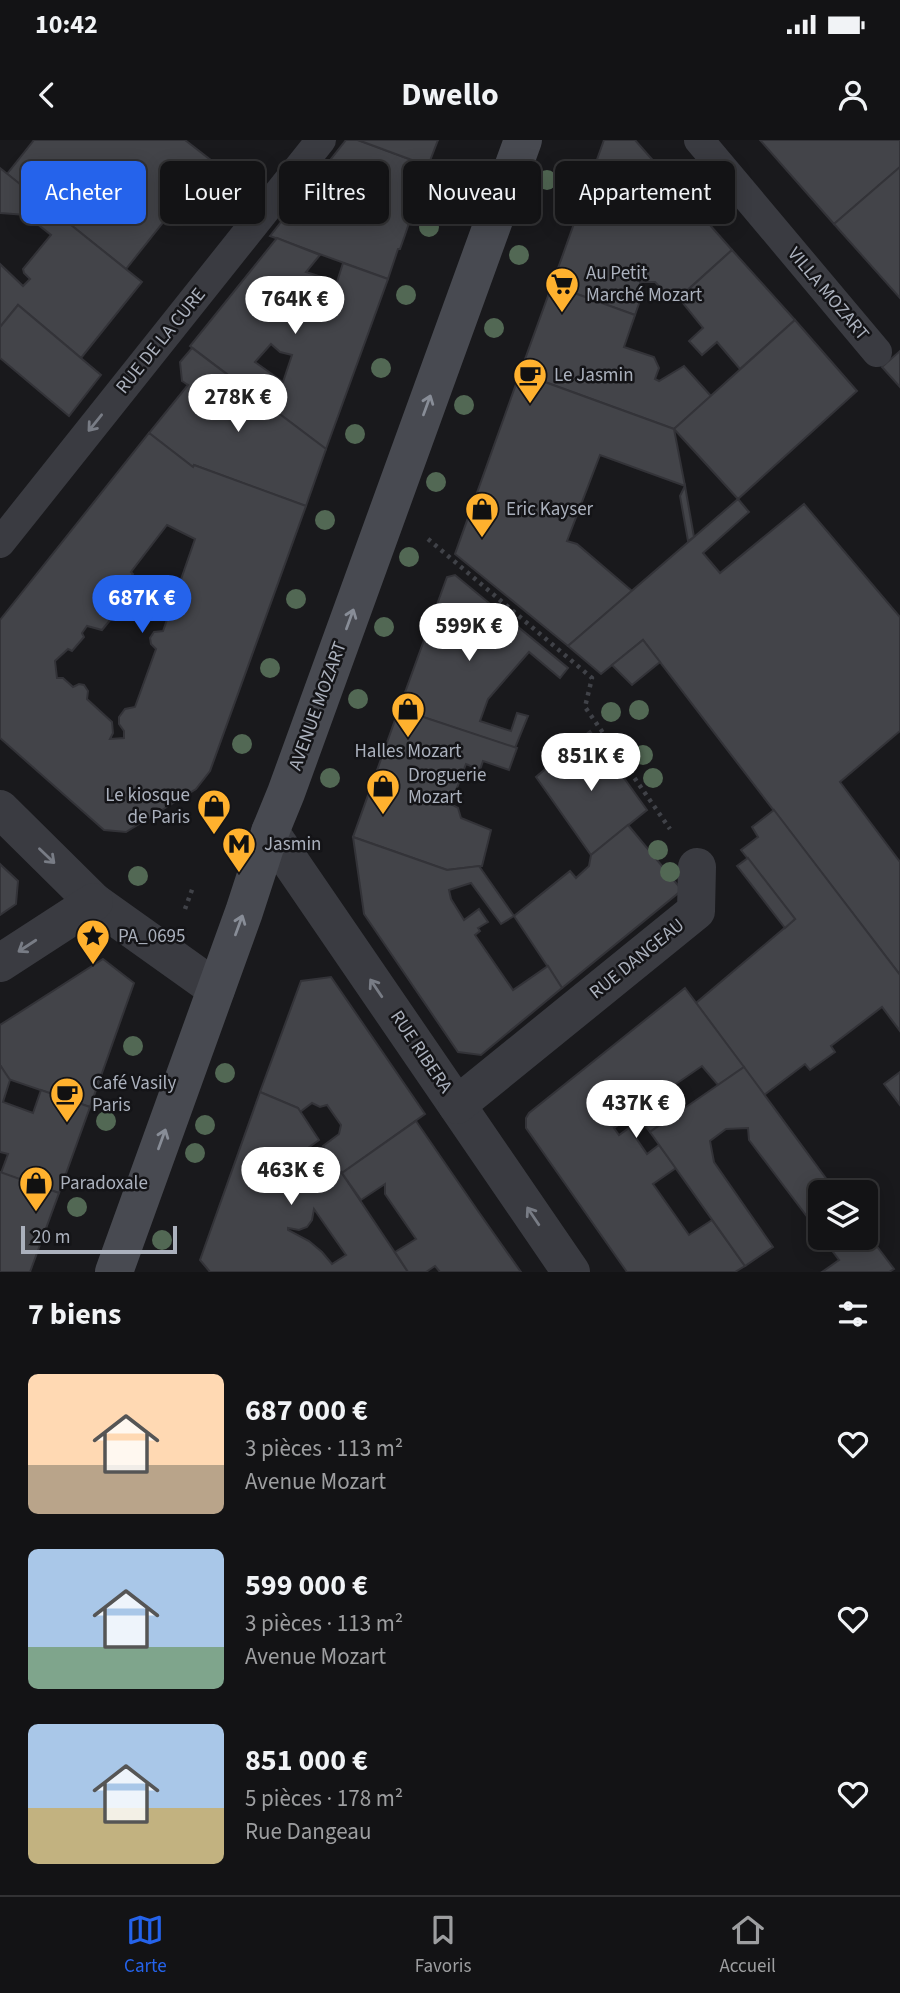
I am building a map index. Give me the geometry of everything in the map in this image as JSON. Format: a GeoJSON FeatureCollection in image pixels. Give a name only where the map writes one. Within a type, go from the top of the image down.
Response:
{"type":"FeatureCollection","features":[{"type":"Feature","properties":{"kind":"street","name":"AVENUE MOZART"},"geometry":{"type":"LineString","coordinates":[[114,1272],[244,912],[270,832],[523,140]]}},
{"type":"Feature","properties":{"kind":"street"},"geometry":{"type":"LineString","coordinates":[[0,809],[94,902],[216,989]]}},
{"type":"Feature","properties":{"kind":"street","name":"RUE RIBERA"},"geometry":{"type":"LineString","coordinates":[[270,832],[571,1272]]}},
{"type":"Feature","properties":{"kind":"street","name":"RUE DANGEAU"},"geometry":{"type":"LineString","coordinates":[[457,1105],[696,911],[697,867]]}},
{"type":"Feature","properties":{"kind":"street"},"geometry":{"type":"LineString","coordinates":[[0,963],[94,902]]}},
{"type":"Feature","properties":{"kind":"lane","name":"RUE DE LA CURE"},"geometry":{"type":"LineString","coordinates":[[0,543],[321,140]]}},
{"type":"Feature","properties":{"kind":"lane","name":"VILLA MOZART"},"geometry":{"type":"LineString","coordinates":[[699,140],[877,352]]}},
{"type":"Feature","properties":{"kind":"path"},"geometry":{"type":"LineString","coordinates":[[390,506],[592,678],[585,707],[697,867]]}},
{"type":"Feature","properties":{"kind":"path"},"geometry":{"type":"LineString","coordinates":[[184,912],[193,887]]}},
{"type":"Feature","properties":{"kind":"building"},"geometry":{"type":"Polygon","coordinates":[[[34,140],[185,140],[212,161],[160,161],[162,224],[126,269],[70,224],[146,224],[146,161],[21,161],[21,185],[7,174],[34,140]]]}},
{"type":"Feature","properties":{"kind":"building"},"geometry":{"type":"Polygon","coordinates":[[[346,140],[358,140],[415,161],[403,161],[403,224],[409,224],[388,279],[270,236],[280,224],[389,224],[389,161],[329,161],[346,140]]]}},
{"type":"Feature","properties":{"kind":"building"},"geometry":{"type":"Polygon","coordinates":[[[358,140],[438,140],[430,161],[415,161],[358,140]]]}},
{"type":"Feature","properties":{"kind":"building"},"geometry":{"type":"Polygon","coordinates":[[[604,140],[635,140],[654,161],[596,161],[604,140]]]}},
{"type":"Feature","properties":{"kind":"building"},"geometry":{"type":"Polygon","coordinates":[[[760,140],[900,140],[900,167],[834,224],[760,140]]]}},
{"type":"Feature","properties":{"kind":"building"},"geometry":{"type":"Polygon","coordinates":[[[900,167],[900,298],[834,224],[900,167]]]}},
{"type":"Feature","properties":{"kind":"building"},"geometry":{"type":"Polygon","coordinates":[[[0,168],[21,185],[21,215],[0,213],[0,168]]]}},
{"type":"Feature","properties":{"kind":"building"},"geometry":{"type":"Polygon","coordinates":[[[37,224],[70,224],[142,282],[81,358],[18,305],[0,327],[0,264],[23,286],[30,279],[23,269],[51,235],[37,224]]]}},
{"type":"Feature","properties":{"kind":"building"},"geometry":{"type":"Polygon","coordinates":[[[574,224],[709,224],[732,250],[674,302],[655,282],[640,282],[643,292],[635,315],[552,285],[574,224]]]}},
{"type":"Feature","properties":{"kind":"building"},"geometry":{"type":"Polygon","coordinates":[[[277,238],[320,255],[306,272],[337,282],[343,263],[388,279],[326,449],[190,346],[277,238]],[[271,344],[255,362],[283,382],[292,355],[280,352],[271,344]]]}},
{"type":"Feature","properties":{"kind":"building"},"geometry":{"type":"Polygon","coordinates":[[[732,250],[795,320],[740,369],[717,342],[702,355],[689,341],[703,328],[679,298],[732,250]]]}},
{"type":"Feature","properties":{"kind":"building"},"geometry":{"type":"Polygon","coordinates":[[[552,285],[635,315],[624,347],[654,357],[659,368],[655,379],[659,381],[684,366],[711,396],[674,429],[520,373],[552,285]]]}},
{"type":"Feature","properties":{"kind":"building"},"geometry":{"type":"Polygon","coordinates":[[[18,305],[101,375],[69,416],[0,358],[0,327],[18,305]]]}},
{"type":"Feature","properties":{"kind":"building"},"geometry":{"type":"Polygon","coordinates":[[[795,320],[857,391],[738,499],[674,429],[795,320]]]}},
{"type":"Feature","properties":{"kind":"building"},"geometry":{"type":"Polygon","coordinates":[[[192,348],[326,449],[306,506],[194,465],[193,467],[149,433],[188,385],[182,381],[180,362],[192,348]]]}},
{"type":"Feature","properties":{"kind":"building"},"geometry":{"type":"Polygon","coordinates":[[[900,351],[900,387],[882,367],[900,351]]]}},
{"type":"Feature","properties":{"kind":"building"},"geometry":{"type":"Polygon","coordinates":[[[520,373],[674,429],[685,486],[600,455],[567,541],[577,544],[632,591],[568,646],[455,554],[520,373]]]}},
{"type":"Feature","properties":{"kind":"building"},"geometry":{"type":"Polygon","coordinates":[[[149,433],[193,467],[194,465],[306,506],[210,771],[196,789],[126,832],[104,830],[0,738],[0,620],[149,433]],[[167,525],[131,572],[133,574],[112,596],[120,608],[102,630],[87,626],[82,633],[84,637],[72,651],[68,649],[55,661],[57,678],[63,678],[73,687],[84,685],[88,691],[87,699],[112,722],[113,733],[110,739],[124,738],[119,717],[125,709],[135,707],[156,649],[150,638],[154,632],[163,631],[195,539],[167,525]]]}},
{"type":"Feature","properties":{"kind":"building"},"geometry":{"type":"Polygon","coordinates":[[[685,486],[694,537],[688,541],[680,496],[685,486]]]}},
{"type":"Feature","properties":{"kind":"building"},"geometry":{"type":"Polygon","coordinates":[[[738,499],[749,512],[703,553],[720,573],[804,504],[900,617],[900,731],[840,782],[900,862],[900,975],[643,640],[601,674],[568,646],[738,499]]]}},
{"type":"Feature","properties":{"kind":"building"},"geometry":{"type":"Polygon","coordinates":[[[455,575],[568,668],[560,678],[529,652],[488,699],[480,721],[511,731],[517,713],[528,716],[515,748],[399,709],[447,577],[455,575]]]}},
{"type":"Feature","properties":{"kind":"building"},"geometry":{"type":"Polygon","coordinates":[[[643,640],[660,662],[632,685],[612,665],[643,640]]]}},
{"type":"Feature","properties":{"kind":"building"},"geometry":{"type":"Polygon","coordinates":[[[399,709],[517,748],[509,770],[483,761],[480,770],[466,764],[451,804],[458,808],[461,818],[491,830],[482,866],[447,870],[353,837],[399,709]]]}},
{"type":"Feature","properties":{"kind":"building"},"geometry":{"type":"Polygon","coordinates":[[[590,731],[647,810],[591,855],[536,777],[590,731]]]}},
{"type":"Feature","properties":{"kind":"building"},"geometry":{"type":"Polygon","coordinates":[[[774,810],[900,975],[900,1031],[882,1007],[831,1046],[835,1052],[810,1070],[805,1064],[764,1095],[696,1003],[795,919],[741,850],[758,837],[752,827],[774,810]]]}},
{"type":"Feature","properties":{"kind":"building"},"geometry":{"type":"Polygon","coordinates":[[[628,825],[682,890],[562,988],[514,916],[570,871],[576,878],[589,866],[591,855],[628,825]]]}},
{"type":"Feature","properties":{"kind":"building"},"geometry":{"type":"Polygon","coordinates":[[[353,837],[447,870],[479,866],[514,916],[501,924],[471,883],[449,890],[451,899],[464,920],[479,909],[488,922],[478,928],[480,931],[475,935],[513,990],[548,966],[562,988],[481,1055],[458,1052],[364,914],[353,837]]]}},
{"type":"Feature","properties":{"kind":"building"},"geometry":{"type":"Polygon","coordinates":[[[748,858],[795,919],[785,928],[737,866],[748,858]]]}},
{"type":"Feature","properties":{"kind":"building"},"geometry":{"type":"Polygon","coordinates":[[[0,864],[18,881],[16,904],[0,915],[0,864]]]}},
{"type":"Feature","properties":{"kind":"building"},"geometry":{"type":"Polygon","coordinates":[[[103,959],[134,983],[90,1107],[8,1079],[0,1065],[0,1025],[103,959]]]}},
{"type":"Feature","properties":{"kind":"building"},"geometry":{"type":"Polygon","coordinates":[[[331,977],[425,1114],[342,1173],[323,1146],[339,1134],[341,1125],[327,1105],[320,1107],[312,1103],[300,1112],[298,1108],[260,1092],[301,981],[331,977]]]}},
{"type":"Feature","properties":{"kind":"building"},"geometry":{"type":"Polygon","coordinates":[[[685,988],[744,1067],[718,1085],[702,1066],[657,1097],[671,1117],[650,1132],[636,1113],[614,1128],[619,1135],[629,1128],[647,1154],[659,1145],[676,1168],[653,1184],[689,1235],[712,1220],[745,1266],[735,1272],[627,1272],[526,1128],[526,1118],[685,988]]]}},
{"type":"Feature","properties":{"kind":"building"},"geometry":{"type":"Polygon","coordinates":[[[0,1065],[10,1080],[3,1102],[33,1113],[41,1090],[90,1107],[59,1193],[1,1173],[8,1154],[0,1152],[0,1065]]]}},
{"type":"Feature","properties":{"kind":"building"},"geometry":{"type":"Polygon","coordinates":[[[744,1067],[827,1180],[808,1180],[808,1218],[749,1140],[748,1128],[726,1129],[710,1141],[714,1162],[773,1247],[745,1266],[650,1132],[744,1067]]]}},
{"type":"Feature","properties":{"kind":"building"},"geometry":{"type":"Polygon","coordinates":[[[900,1072],[900,1105],[884,1084],[900,1072]]]}},
{"type":"Feature","properties":{"kind":"building"},"geometry":{"type":"Polygon","coordinates":[[[260,1092],[298,1108],[319,1140],[308,1148],[320,1165],[331,1157],[408,1272],[210,1272],[200,1260],[260,1092]],[[314,1209],[312,1220],[307,1227],[299,1230],[288,1228],[309,1241],[332,1264],[346,1255],[314,1209]]]}},
{"type":"Feature","properties":{"kind":"building"},"geometry":{"type":"Polygon","coordinates":[[[416,1121],[521,1272],[440,1272],[435,1266],[426,1272],[408,1272],[395,1252],[416,1239],[385,1194],[385,1184],[361,1200],[342,1173],[416,1121]]]}},
{"type":"Feature","properties":{"kind":"building"},"geometry":{"type":"Polygon","coordinates":[[[0,1172],[59,1193],[30,1272],[0,1272],[0,1172]]]}},
{"type":"Feature","properties":{"kind":"building"},"geometry":{"type":"Polygon","coordinates":[[[878,1248],[894,1269],[889,1272],[822,1272],[839,1260],[832,1250],[878,1250],[878,1248]]]}},
{"type":"Feature","properties":{"kind":"place","name":"Au Petit Marché Mozart"},"geometry":{"type":"Point","coordinates":[562,314]}},
{"type":"Feature","properties":{"kind":"place","name":"Le Jasmin"},"geometry":{"type":"Point","coordinates":[530,405]}},
{"type":"Feature","properties":{"kind":"place","name":"Eric Kayser"},"geometry":{"type":"Point","coordinates":[482,539]}},
{"type":"Feature","properties":{"kind":"place","name":"Halles Mozart"},"geometry":{"type":"Point","coordinates":[408,739]}},
{"type":"Feature","properties":{"kind":"place","name":"Droguerie Mozart"},"geometry":{"type":"Point","coordinates":[383,816]}},
{"type":"Feature","properties":{"kind":"place","name":"Le kiosque de Paris"},"geometry":{"type":"Point","coordinates":[214,836]}},
{"type":"Feature","properties":{"kind":"place","name":"Jasmin"},"geometry":{"type":"Point","coordinates":[239,874]}},
{"type":"Feature","properties":{"kind":"place","name":"PA_0695"},"geometry":{"type":"Point","coordinates":[93,966]}},
{"type":"Feature","properties":{"kind":"place","name":"Café Vasily Paris"},"geometry":{"type":"Point","coordinates":[67,1124]}},
{"type":"Feature","properties":{"kind":"place","name":"Paradoxale"},"geometry":{"type":"Point","coordinates":[36,1213]}}]}
